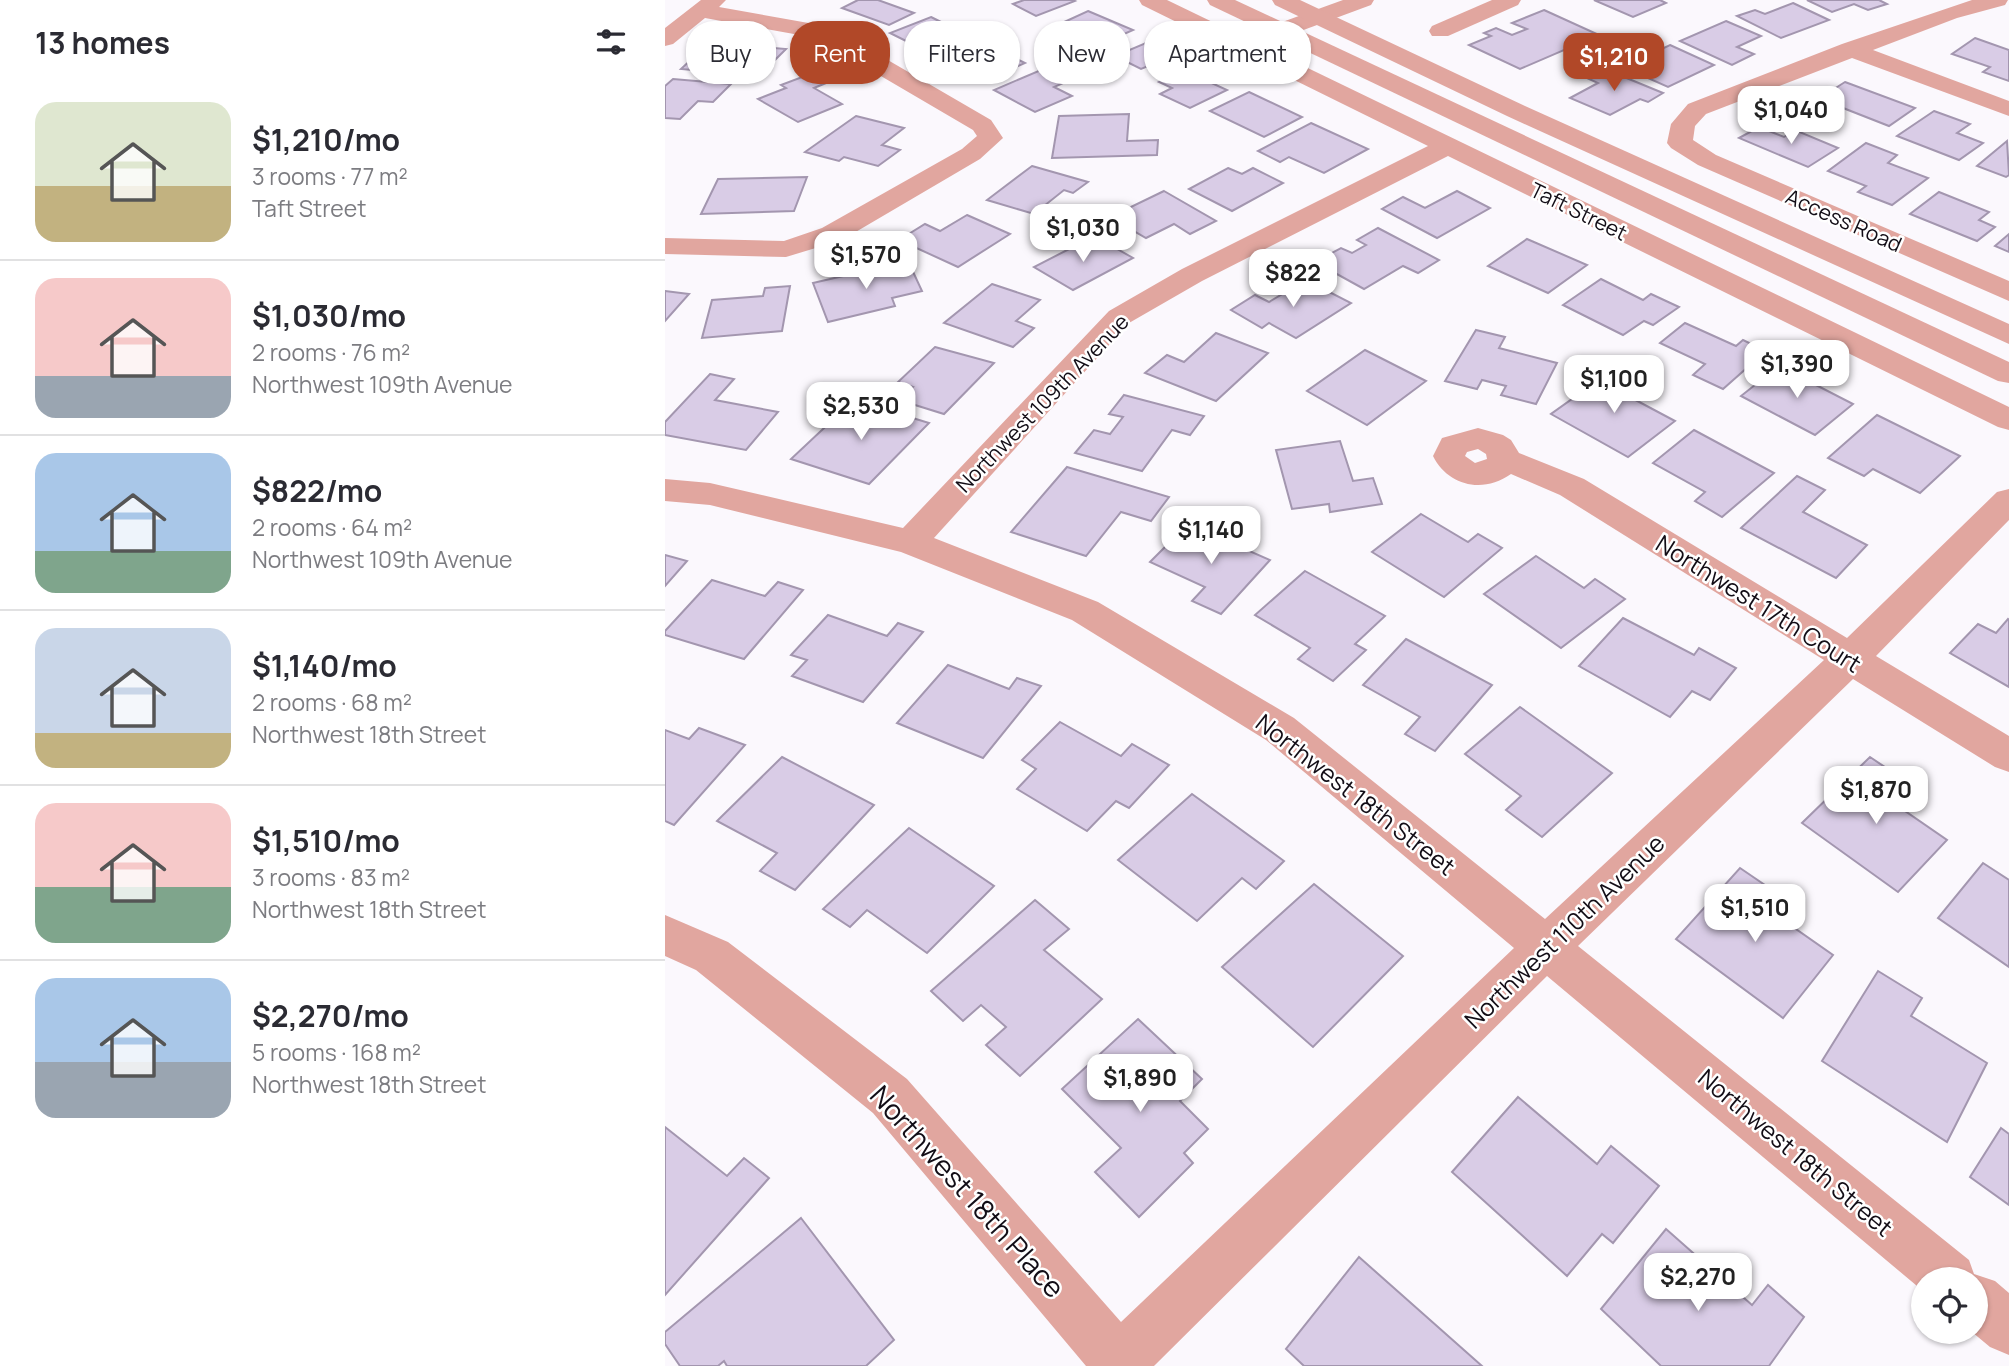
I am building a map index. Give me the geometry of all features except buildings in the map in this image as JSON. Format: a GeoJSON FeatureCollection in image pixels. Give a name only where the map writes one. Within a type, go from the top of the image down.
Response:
{"type":"FeatureCollection","features":[{"type":"Feature","properties":{"kind":"street","name":"Taft Street"},"geometry":{"type":"LineString","coordinates":[[1150,0],[2009,420]]}},
{"type":"Feature","properties":{"kind":"street","name":"Taft Street"},"geometry":{"type":"LineString","coordinates":[[1218,0],[1263,21]]}},
{"type":"Feature","properties":{"kind":"street"},"geometry":{"type":"LineString","coordinates":[[1283,0],[1516,111],[2009,335]]}},
{"type":"Feature","properties":{"kind":"street"},"geometry":{"type":"LineString","coordinates":[[1307,21],[1363,0]]}},
{"type":"Feature","properties":{"kind":"street"},"geometry":{"type":"LineString","coordinates":[[1440,31],[1510,0]]}},
{"type":"Feature","properties":{"kind":"street"},"geometry":{"type":"LineString","coordinates":[[1850,49],[1949,13],[1997,0]]}},
{"type":"Feature","properties":{"kind":"street"},"geometry":{"type":"LineString","coordinates":[[665,39],[708,6],[823,33],[982,125],[990,138],[971,154],[832,234],[786,249],[665,246]]}},
{"type":"Feature","properties":{"kind":"street","name":"Taft Street"},"geometry":{"type":"LineString","coordinates":[[1311,44],[2009,374]]}},
{"type":"Feature","properties":{"kind":"street"},"geometry":{"type":"LineString","coordinates":[[1850,49],[2009,109]]}},
{"type":"Feature","properties":{"kind":"street","name":"Access Road"},"geometry":{"type":"LineString","coordinates":[[1850,49],[1697,109],[1683,124],[1680,143],[1707,160],[2009,292]]}},
{"type":"Feature","properties":{"kind":"street","name":"Northwest 109th Avenue"},"geometry":{"type":"LineString","coordinates":[[910,542],[1119,317],[1192,275],[1447,146]]}},
{"type":"Feature","properties":{"kind":"street","name":"Northwest 17th Court"},"geometry":{"type":"LineString","coordinates":[[1504,459],[1572,488],[2009,756]]}},
{"type":"Feature","properties":{"kind":"street","name":"Northwest 18th Street"},"geometry":{"type":"LineString","coordinates":[[665,490],[710,495],[910,542],[1085,611],[1280,729],[1935,1267]]}},
{"type":"Feature","properties":{"kind":"street","name":"Northwest 110th Avenue"},"geometry":{"type":"LineString","coordinates":[[1120,1364],[1547,946],[1850,659],[2009,500]]}},
{"type":"Feature","properties":{"kind":"street","name":"Northwest 18th Place"},"geometry":{"type":"LineString","coordinates":[[665,934],[712,956],[890,1096],[1120,1364]]}},
{"type":"Feature","properties":{"kind":"street"},"geometry":{"type":"LineString","coordinates":[[1988,1310],[2009,1328]]}}]}
